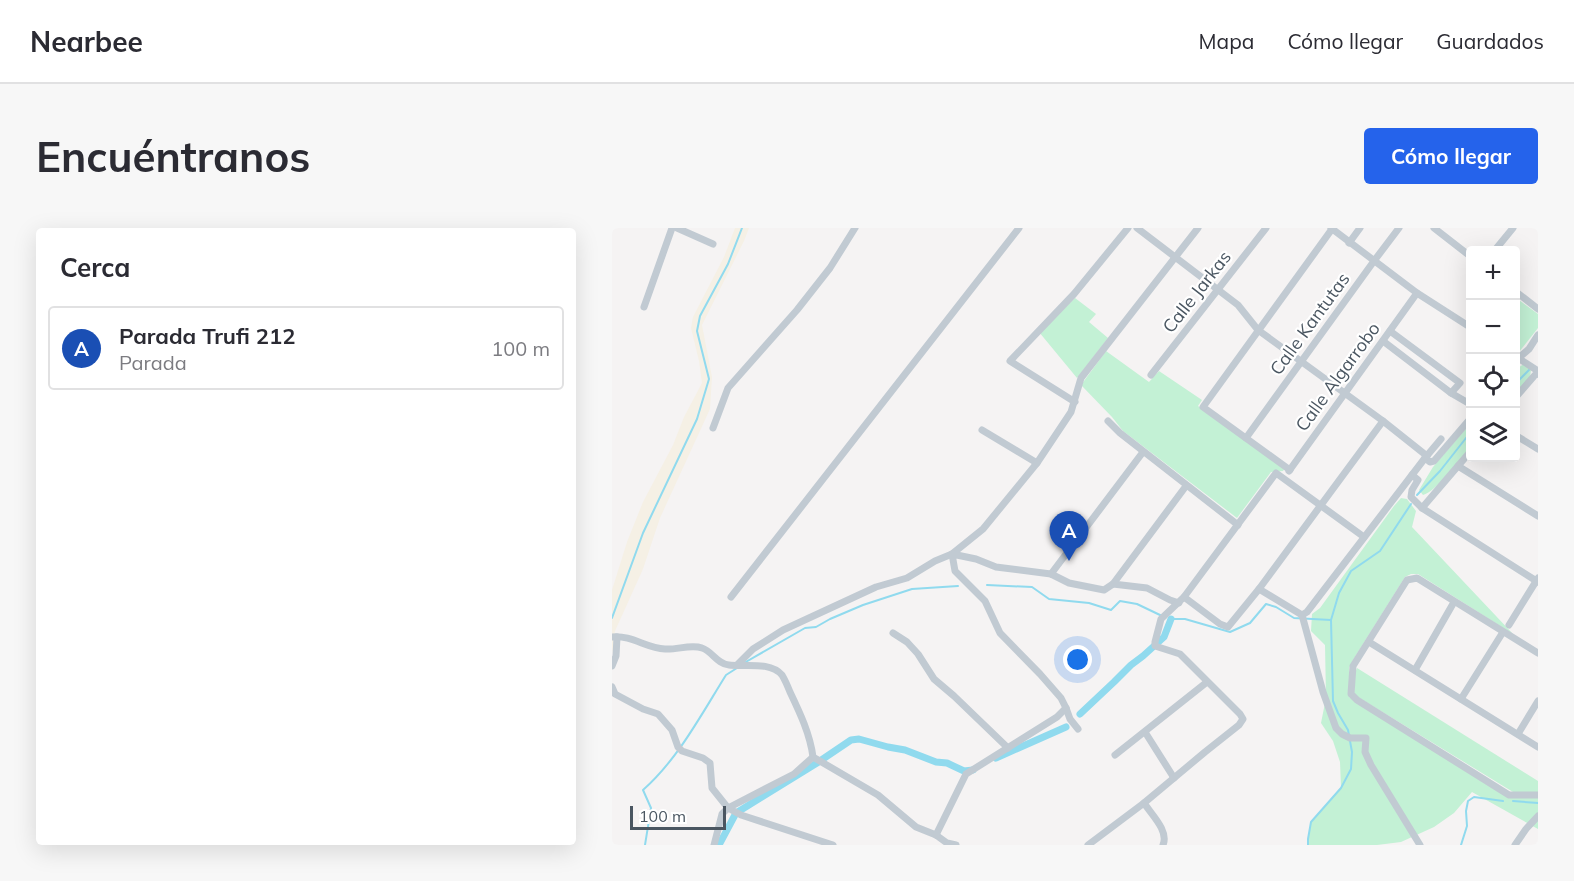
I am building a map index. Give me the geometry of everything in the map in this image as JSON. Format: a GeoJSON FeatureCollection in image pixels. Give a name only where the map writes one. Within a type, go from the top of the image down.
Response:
{"type":"FeatureCollection","features":[{"type":"Feature","properties":{"kind":"street"},"geometry":{"type":"LineString","coordinates":[[644,307],[675,228],[713,244]]}},
{"type":"Feature","properties":{"kind":"street"},"geometry":{"type":"LineString","coordinates":[[713,428],[728,388],[797,310],[830,268],[855,228]]}},
{"type":"Feature","properties":{"kind":"street"},"geometry":{"type":"LineString","coordinates":[[731,597],[1019,228]]}},
{"type":"Feature","properties":{"kind":"street"},"geometry":{"type":"LineString","coordinates":[[1075,402],[1010,361],[1074,294],[1128,228]]}},
{"type":"Feature","properties":{"kind":"street"},"geometry":{"type":"LineString","coordinates":[[1137,228],[1238,305],[1258,330],[1383,421],[1430,462],[1434,461],[1466,424]]}},
{"type":"Feature","properties":{"kind":"street"},"geometry":{"type":"LineString","coordinates":[[737,665],[753,649],[783,630],[876,587],[907,578],[935,561],[952,554],[983,529],[1037,463],[1071,412],[1081,378],[1198,228]]}},
{"type":"Feature","properties":{"kind":"street","name":"Calle Jarkas"},"geometry":{"type":"LineString","coordinates":[[1150,375],[1266,228]]}},
{"type":"Feature","properties":{"kind":"street"},"geometry":{"type":"LineString","coordinates":[[1290,470],[1203,407],[1331,228],[1417,293],[1466,324]]}},
{"type":"Feature","properties":{"kind":"street"},"geometry":{"type":"LineString","coordinates":[[1349,243],[1360,228]]}},
{"type":"Feature","properties":{"kind":"street","name":"Calle Kantutas"},"geometry":{"type":"LineString","coordinates":[[1246,438],[1399,228]]}},
{"type":"Feature","properties":{"kind":"street"},"geometry":{"type":"LineString","coordinates":[[1434,228],[1466,253]]}},
{"type":"Feature","properties":{"kind":"street"},"geometry":{"type":"LineString","coordinates":[[1498,246],[1513,228]]}},
{"type":"Feature","properties":{"kind":"street","name":"Calle Algarrobo"},"geometry":{"type":"LineString","coordinates":[[1284,479],[1417,293]]}},
{"type":"Feature","properties":{"kind":"street"},"geometry":{"type":"LineString","coordinates":[[1520,295],[1538,309]]}},
{"type":"Feature","properties":{"kind":"street"},"geometry":{"type":"LineString","coordinates":[[1390,331],[1460,383],[1451,393]]}},
{"type":"Feature","properties":{"kind":"street"},"geometry":{"type":"LineString","coordinates":[[1520,355],[1529,349],[1538,335]]}},
{"type":"Feature","properties":{"kind":"street"},"geometry":{"type":"LineString","coordinates":[[1383,341],[1451,393],[1466,402]]}},
{"type":"Feature","properties":{"kind":"street"},"geometry":{"type":"LineString","coordinates":[[1520,361],[1538,372],[1520,392]]}},
{"type":"Feature","properties":{"kind":"street"},"geometry":{"type":"LineString","coordinates":[[1108,421],[1143,452],[1238,525]]}},
{"type":"Feature","properties":{"kind":"street"},"geometry":{"type":"LineString","coordinates":[[1113,584],[1147,588],[1182,600],[1228,627],[1259,590],[1383,421]]}},
{"type":"Feature","properties":{"kind":"street"},"geometry":{"type":"LineString","coordinates":[[982,429],[1037,463]]}},
{"type":"Feature","properties":{"kind":"street"},"geometry":{"type":"LineString","coordinates":[[1520,438],[1538,449]]}},
{"type":"Feature","properties":{"kind":"street"},"geometry":{"type":"LineString","coordinates":[[1302,615],[1307,612],[1441,439]]}},
{"type":"Feature","properties":{"kind":"street"},"geometry":{"type":"LineString","coordinates":[[1051,574],[1143,452]]}},
{"type":"Feature","properties":{"kind":"street"},"geometry":{"type":"LineString","coordinates":[[1422,508],[1466,457]]}},
{"type":"Feature","properties":{"kind":"street"},"geometry":{"type":"LineString","coordinates":[[1458,466],[1538,516]]}},
{"type":"Feature","properties":{"kind":"street"},"geometry":{"type":"LineString","coordinates":[[1088,845],[1144,803],[1239,725],[1243,719],[1180,654],[1155,646],[1161,619],[1182,600],[1276,473],[1364,537]]}},
{"type":"Feature","properties":{"kind":"street"},"geometry":{"type":"LineString","coordinates":[[1412,475],[1418,480],[1411,497],[1422,508],[1537,580],[1509,625]]}},
{"type":"Feature","properties":{"kind":"street"},"geometry":{"type":"LineString","coordinates":[[952,554],[976,559],[996,567],[1051,574],[1069,583],[1104,590],[1113,584],[1186,486]]}},
{"type":"Feature","properties":{"kind":"street"},"geometry":{"type":"LineString","coordinates":[[952,554],[955,571],[986,601],[1000,633],[1061,698],[1070,719],[1078,729]]}},
{"type":"Feature","properties":{"kind":"street"},"geometry":{"type":"LineString","coordinates":[[1538,653],[1417,578],[1407,580],[1353,666],[1351,694],[1357,700],[1509,795],[1538,795]]}},
{"type":"Feature","properties":{"kind":"street"},"geometry":{"type":"LineString","coordinates":[[1259,590],[1302,615],[1323,692],[1336,728],[1350,738],[1366,738],[1365,752],[1371,765],[1420,845]]}},
{"type":"Feature","properties":{"kind":"street"},"geometry":{"type":"LineString","coordinates":[[1415,670],[1454,602]]}},
{"type":"Feature","properties":{"kind":"street"},"geometry":{"type":"LineString","coordinates":[[1461,699],[1503,632]]}},
{"type":"Feature","properties":{"kind":"street"},"geometry":{"type":"LineString","coordinates":[[893,633],[907,642],[918,654],[934,679],[1008,748]]}},
{"type":"Feature","properties":{"kind":"street"},"geometry":{"type":"LineString","coordinates":[[612,666],[616,656],[614,637],[625,637],[666,650],[704,648],[715,659],[727,665],[767,666],[781,674],[798,707],[811,742],[813,757]]}},
{"type":"Feature","properties":{"kind":"street"},"geometry":{"type":"LineString","coordinates":[[1369,642],[1538,747]]}},
{"type":"Feature","properties":{"kind":"street"},"geometry":{"type":"LineString","coordinates":[[1115,755],[1207,682]]}},
{"type":"Feature","properties":{"kind":"street"},"geometry":{"type":"LineString","coordinates":[[612,687],[615,694],[658,714],[672,730],[678,747],[682,751],[703,758],[710,763],[712,788],[728,808],[741,815],[833,845]]}},
{"type":"Feature","properties":{"kind":"street"},"geometry":{"type":"LineString","coordinates":[[1518,734],[1538,700]]}},
{"type":"Feature","properties":{"kind":"street"},"geometry":{"type":"LineString","coordinates":[[936,835],[966,774],[1057,717],[1066,708]]}},
{"type":"Feature","properties":{"kind":"street"},"geometry":{"type":"LineString","coordinates":[[1145,732],[1174,778]]}},
{"type":"Feature","properties":{"kind":"street"},"geometry":{"type":"LineString","coordinates":[[714,845],[722,814],[728,808],[794,774],[813,757]]}},
{"type":"Feature","properties":{"kind":"street"},"geometry":{"type":"LineString","coordinates":[[813,757],[878,795],[916,827],[956,845]]}},
{"type":"Feature","properties":{"kind":"street"},"geometry":{"type":"LineString","coordinates":[[1144,803],[1164,832],[1165,840],[1162,845]]}},
{"type":"Feature","properties":{"kind":"street"},"geometry":{"type":"LineString","coordinates":[[1515,845],[1538,816]]}},
{"type":"Feature","properties":{"kind":"green space"},"geometry":{"type":"Polygon","coordinates":[[[1075,298],[1096,314],[1089,322],[1108,338],[1077,378],[1039,332],[1075,298]]]}},
{"type":"Feature","properties":{"kind":"green space"},"geometry":{"type":"Polygon","coordinates":[[[1520,301],[1538,314],[1538,328],[1520,351],[1520,301]]]}},
{"type":"Feature","properties":{"kind":"green space"},"geometry":{"type":"Polygon","coordinates":[[[1106,351],[1149,382],[1159,371],[1202,400],[1198,406],[1285,468],[1283,471],[1271,472],[1237,518],[1123,431],[1081,385],[1106,351]]]}},
{"type":"Feature","properties":{"kind":"green space"},"geometry":{"type":"Polygon","coordinates":[[[1525,364],[1531,370],[1530,377],[1520,389],[1520,367],[1525,364]]]}},
{"type":"Feature","properties":{"kind":"green space"},"geometry":{"type":"Polygon","coordinates":[[[1466,429],[1466,452],[1435,488],[1423,495],[1419,490],[1433,467],[1466,429]]]}},
{"type":"Feature","properties":{"kind":"green space"},"geometry":{"type":"Polygon","coordinates":[[[1401,498],[1407,499],[1416,511],[1412,527],[1513,634],[1418,574],[1411,574],[1405,577],[1353,660],[1349,668],[1349,697],[1509,797],[1538,798],[1538,829],[1472,792],[1454,813],[1434,827],[1401,842],[1377,845],[1308,845],[1311,822],[1341,787],[1340,762],[1333,741],[1321,723],[1326,698],[1325,645],[1311,631],[1312,614],[1320,608],[1401,498]]]}},
{"type":"Feature","properties":{"kind":"green space"},"geometry":{"type":"Polygon","coordinates":[[[1357,668],[1538,781],[1538,794],[1513,792],[1358,697],[1354,693],[1357,668]]]}},
{"type":"Feature","properties":{"kind":"sand"},"geometry":{"type":"Polygon","coordinates":[[[735,228],[749,228],[702,325],[712,377],[710,409],[660,518],[643,569],[615,631],[612,654],[612,590],[627,542],[643,502],[702,383],[691,328],[693,317],[724,257],[735,228]]]}},
{"type":"Feature","properties":{"kind":"waterway"},"geometry":{"type":"LineString","coordinates":[[612,618],[643,533],[697,419],[709,379],[697,331],[700,316],[728,264],[742,228]]}},
{"type":"Feature","properties":{"kind":"waterway"},"geometry":{"type":"LineString","coordinates":[[1520,379],[1529,370]]}},
{"type":"Feature","properties":{"kind":"waterway"},"geometry":{"type":"LineString","coordinates":[[1417,495],[1466,438]]}},
{"type":"Feature","properties":{"kind":"waterway"},"geometry":{"type":"LineString","coordinates":[[1308,845],[1311,822],[1341,788],[1351,769],[1352,752],[1348,730],[1333,701],[1331,620],[1339,593],[1351,571],[1380,551],[1411,504]]}},
{"type":"Feature","properties":{"kind":"waterway"},"geometry":{"type":"LineString","coordinates":[[987,585],[1032,587],[1049,599],[1089,603],[1111,610],[1120,601],[1137,604],[1160,615]]}},
{"type":"Feature","properties":{"kind":"waterway"},"geometry":{"type":"LineString","coordinates":[[744,663],[805,628],[816,627],[863,605],[912,589],[958,586]]}},
{"type":"Feature","properties":{"kind":"waterway"},"geometry":{"type":"LineString","coordinates":[[1171,619],[1185,619],[1230,632],[1250,623],[1266,604],[1294,618],[1331,620]]}},
{"type":"Feature","properties":{"kind":"waterway"},"geometry":{"type":"LineString","coordinates":[[1080,714],[1164,637],[1171,619]]}},
{"type":"Feature","properties":{"kind":"waterway"},"geometry":{"type":"LineString","coordinates":[[645,845],[651,808],[643,790],[678,751],[726,675],[737,668]]}},
{"type":"Feature","properties":{"kind":"waterway"},"geometry":{"type":"LineString","coordinates":[[996,758],[1066,727]]}},
{"type":"Feature","properties":{"kind":"waterway"},"geometry":{"type":"LineString","coordinates":[[719,845],[736,813],[851,740],[859,739],[905,750],[936,762],[947,763],[964,771],[973,770]]}},
{"type":"Feature","properties":{"kind":"waterway"},"geometry":{"type":"LineString","coordinates":[[1461,845],[1467,826],[1468,801],[1474,797],[1503,801]]}},
{"type":"Feature","properties":{"kind":"waterway"},"geometry":{"type":"LineString","coordinates":[[1513,801],[1538,803]]}},
{"type":"Feature","properties":{"kind":"place","name":"Parada Trufi 212"},"geometry":{"type":"Point","coordinates":[1069,561]}}]}
